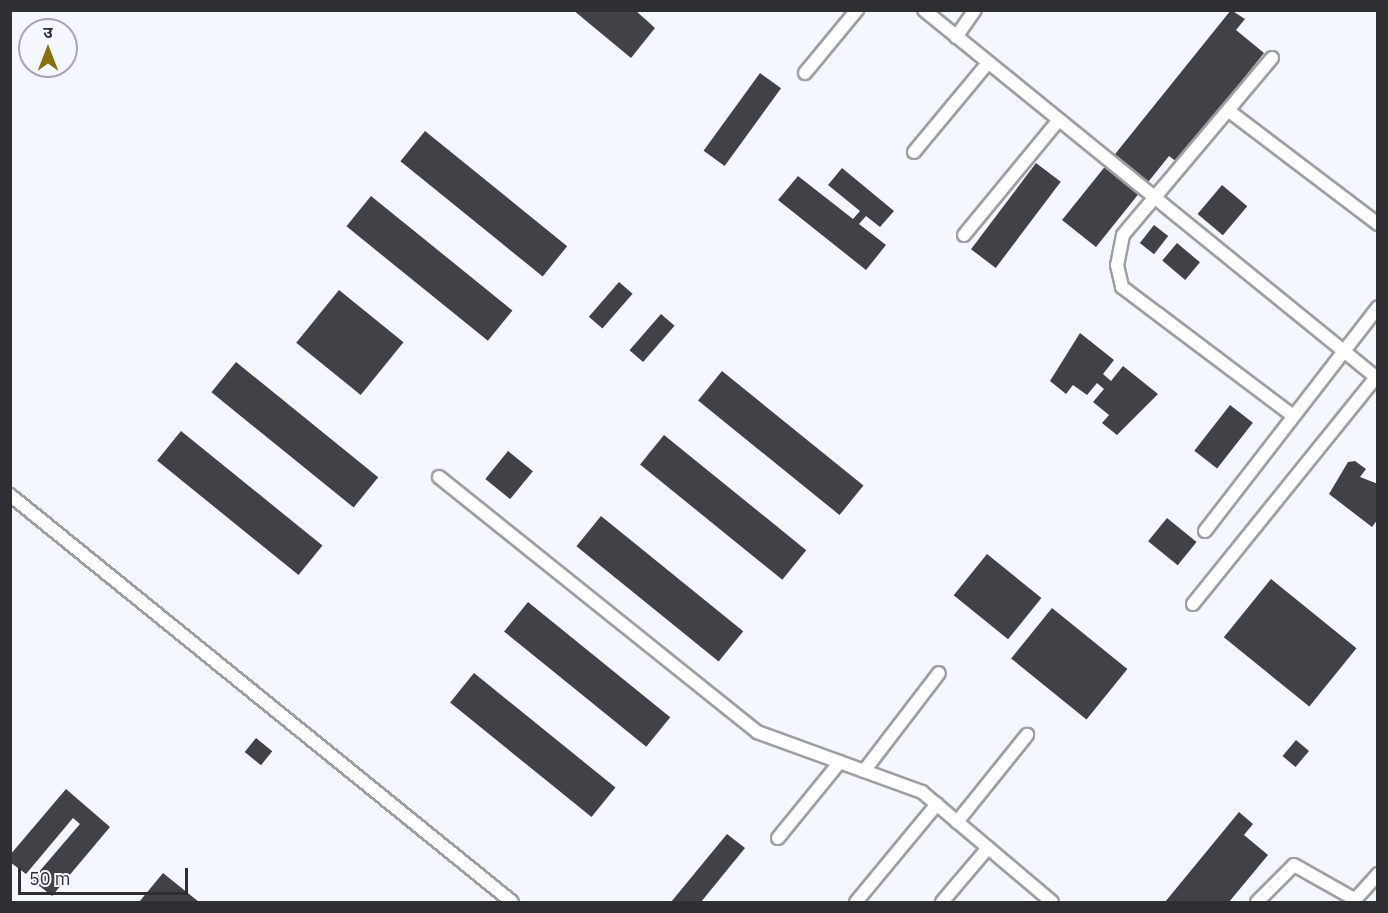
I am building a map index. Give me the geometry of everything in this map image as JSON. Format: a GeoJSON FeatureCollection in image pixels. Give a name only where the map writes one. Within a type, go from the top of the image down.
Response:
{"type":"FeatureCollection","features":[{"type":"Feature","properties":{"kind":"lane"},"geometry":{"type":"LineString","coordinates":[[805,73],[857,10]]}},
{"type":"Feature","properties":{"kind":"lane"},"geometry":{"type":"LineString","coordinates":[[924,10],[1155,200],[1377,377],[1193,603]]}},
{"type":"Feature","properties":{"kind":"lane"},"geometry":{"type":"LineString","coordinates":[[956,37],[975,10]]}},
{"type":"Feature","properties":{"kind":"lane"},"geometry":{"type":"LineString","coordinates":[[1272,58],[1155,200],[1123,235],[1118,265],[1122,287],[1293,416]]}},
{"type":"Feature","properties":{"kind":"lane"},"geometry":{"type":"LineString","coordinates":[[914,152],[988,63]]}},
{"type":"Feature","properties":{"kind":"lane"},"geometry":{"type":"LineString","coordinates":[[1229,111],[1377,224]]}},
{"type":"Feature","properties":{"kind":"lane"},"geometry":{"type":"LineString","coordinates":[[964,235],[1058,121]]}},
{"type":"Feature","properties":{"kind":"lane"},"geometry":{"type":"LineString","coordinates":[[1205,531],[1377,307]]}},
{"type":"Feature","properties":{"kind":"lane"},"geometry":{"type":"LineString","coordinates":[[440,477],[757,732],[921,792],[1052,903]]}},
{"type":"Feature","properties":{"kind":"lane"},"geometry":{"type":"LineString","coordinates":[[10,495],[512,903]]}},
{"type":"Feature","properties":{"kind":"lane"},"geometry":{"type":"LineString","coordinates":[[864,771],[939,673]]}},
{"type":"Feature","properties":{"kind":"lane"},"geometry":{"type":"LineString","coordinates":[[957,822],[1027,735]]}},
{"type":"Feature","properties":{"kind":"lane"},"geometry":{"type":"LineString","coordinates":[[778,838],[840,762]]}},
{"type":"Feature","properties":{"kind":"lane"},"geometry":{"type":"LineString","coordinates":[[856,903],[937,804]]}},
{"type":"Feature","properties":{"kind":"lane"},"geometry":{"type":"LineString","coordinates":[[942,903],[988,848]]}},
{"type":"Feature","properties":{"kind":"lane"},"geometry":{"type":"LineString","coordinates":[[1257,903],[1294,865],[1354,901],[1377,874]]}},
{"type":"Feature","properties":{"kind":"building"},"geometry":{"type":"Polygon","coordinates":[[[573,10],[635,10],[655,28],[631,58],[573,10]]]}},
{"type":"Feature","properties":{"kind":"building"},"geometry":{"type":"Polygon","coordinates":[[[1231,10],[1245,19],[1236,30],[1264,53],[1177,162],[1169,156],[1096,247],[1062,220],[1231,10]]]}},
{"type":"Feature","properties":{"kind":"building"},"geometry":{"type":"Polygon","coordinates":[[[760,73],[781,88],[725,166],[704,151],[760,73]]]}},
{"type":"Feature","properties":{"kind":"building"},"geometry":{"type":"Polygon","coordinates":[[[425,131],[567,246],[543,276],[400,161],[425,131]]]}},
{"type":"Feature","properties":{"kind":"building"},"geometry":{"type":"Polygon","coordinates":[[[1036,163],[1061,182],[996,268],[971,249],[1036,163]]]}},
{"type":"Feature","properties":{"kind":"building"},"geometry":{"type":"Polygon","coordinates":[[[842,168],[894,211],[880,227],[866,216],[859,224],[886,245],[866,270],[778,200],[798,176],[853,219],[860,211],[828,185],[842,168]]]}},
{"type":"Feature","properties":{"kind":"building"},"geometry":{"type":"Polygon","coordinates":[[[1222,185],[1247,206],[1223,235],[1198,214],[1222,185]]]}},
{"type":"Feature","properties":{"kind":"building"},"geometry":{"type":"Polygon","coordinates":[[[371,196],[512,311],[488,341],[346,226],[371,196]]]}},
{"type":"Feature","properties":{"kind":"building"},"geometry":{"type":"Polygon","coordinates":[[[1154,225],[1168,236],[1154,254],[1140,243],[1154,225]]]}},
{"type":"Feature","properties":{"kind":"building"},"geometry":{"type":"Polygon","coordinates":[[[1177,243],[1200,262],[1185,280],[1162,261],[1177,243]]]}},
{"type":"Feature","properties":{"kind":"building"},"geometry":{"type":"Polygon","coordinates":[[[619,282],[633,294],[602,329],[589,317],[619,282]]]}},
{"type":"Feature","properties":{"kind":"building"},"geometry":{"type":"Polygon","coordinates":[[[339,290],[404,342],[361,395],[296,343],[339,290]]]}},
{"type":"Feature","properties":{"kind":"building"},"geometry":{"type":"Polygon","coordinates":[[[661,314],[675,326],[643,362],[630,350],[661,314]]]}},
{"type":"Feature","properties":{"kind":"building"},"geometry":{"type":"Polygon","coordinates":[[[1080,333],[1114,360],[1103,374],[1111,381],[1123,366],[1158,394],[1117,435],[1102,423],[1109,415],[1093,402],[1104,389],[1097,383],[1087,395],[1073,385],[1066,394],[1050,381],[1080,333]]]}},
{"type":"Feature","properties":{"kind":"building"},"geometry":{"type":"Polygon","coordinates":[[[236,362],[378,477],[354,507],[211,392],[236,362]]]}},
{"type":"Feature","properties":{"kind":"building"},"geometry":{"type":"Polygon","coordinates":[[[722,371],[863,486],[840,515],[698,401],[722,371]]]}},
{"type":"Feature","properties":{"kind":"building"},"geometry":{"type":"Polygon","coordinates":[[[1230,405],[1253,423],[1217,469],[1194,451],[1230,405]]]}},
{"type":"Feature","properties":{"kind":"building"},"geometry":{"type":"Polygon","coordinates":[[[181,431],[322,546],[299,575],[157,461],[181,431]]]}},
{"type":"Feature","properties":{"kind":"building"},"geometry":{"type":"Polygon","coordinates":[[[664,435],[806,550],[782,580],[640,465],[664,435]]]}},
{"type":"Feature","properties":{"kind":"building"},"geometry":{"type":"Polygon","coordinates":[[[508,451],[533,471],[510,499],[485,479],[508,451]]]}},
{"type":"Feature","properties":{"kind":"building"},"geometry":{"type":"Polygon","coordinates":[[[1355,461],[1366,469],[1360,477],[1378,484],[1378,519],[1372,527],[1329,494],[1348,462],[1355,461]]]}},
{"type":"Feature","properties":{"kind":"building"},"geometry":{"type":"Polygon","coordinates":[[[601,516],[743,631],[719,661],[576,546],[601,516]]]}},
{"type":"Feature","properties":{"kind":"building"},"geometry":{"type":"Polygon","coordinates":[[[1167,518],[1197,542],[1178,565],[1148,541],[1167,518]]]}},
{"type":"Feature","properties":{"kind":"building"},"geometry":{"type":"Polygon","coordinates":[[[987,554],[1041,598],[1008,639],[954,595],[987,554]]]}},
{"type":"Feature","properties":{"kind":"building"},"geometry":{"type":"Polygon","coordinates":[[[1271,579],[1356,648],[1309,707],[1224,637],[1271,579]]]}},
{"type":"Feature","properties":{"kind":"building"},"geometry":{"type":"Polygon","coordinates":[[[528,602],[670,717],[646,747],[504,632],[528,602]]]}},
{"type":"Feature","properties":{"kind":"building"},"geometry":{"type":"Polygon","coordinates":[[[1052,608],[1127,669],[1086,720],[1011,659],[1052,608]]]}},
{"type":"Feature","properties":{"kind":"building"},"geometry":{"type":"Polygon","coordinates":[[[474,673],[615,788],[592,817],[450,703],[474,673]]]}},
{"type":"Feature","properties":{"kind":"building"},"geometry":{"type":"Polygon","coordinates":[[[256,738],[272,751],[261,765],[245,752],[256,738]]]}},
{"type":"Feature","properties":{"kind":"building"},"geometry":{"type":"Polygon","coordinates":[[[1296,740],[1309,751],[1296,767],[1283,756],[1296,740]]]}},
{"type":"Feature","properties":{"kind":"building"},"geometry":{"type":"Polygon","coordinates":[[[66,789],[110,827],[52,896],[32,880],[80,824],[73,818],[26,874],[10,862],[10,855],[66,789]]]}},
{"type":"Feature","properties":{"kind":"building"},"geometry":{"type":"Polygon","coordinates":[[[1239,812],[1253,824],[1244,835],[1268,855],[1229,902],[1165,902],[1239,812]]]}},
{"type":"Feature","properties":{"kind":"building"},"geometry":{"type":"Polygon","coordinates":[[[727,834],[745,848],[701,902],[671,902],[727,834]]]}},
{"type":"Feature","properties":{"kind":"building"},"geometry":{"type":"Polygon","coordinates":[[[163,873],[199,902],[139,902],[163,873]]]}}]}
